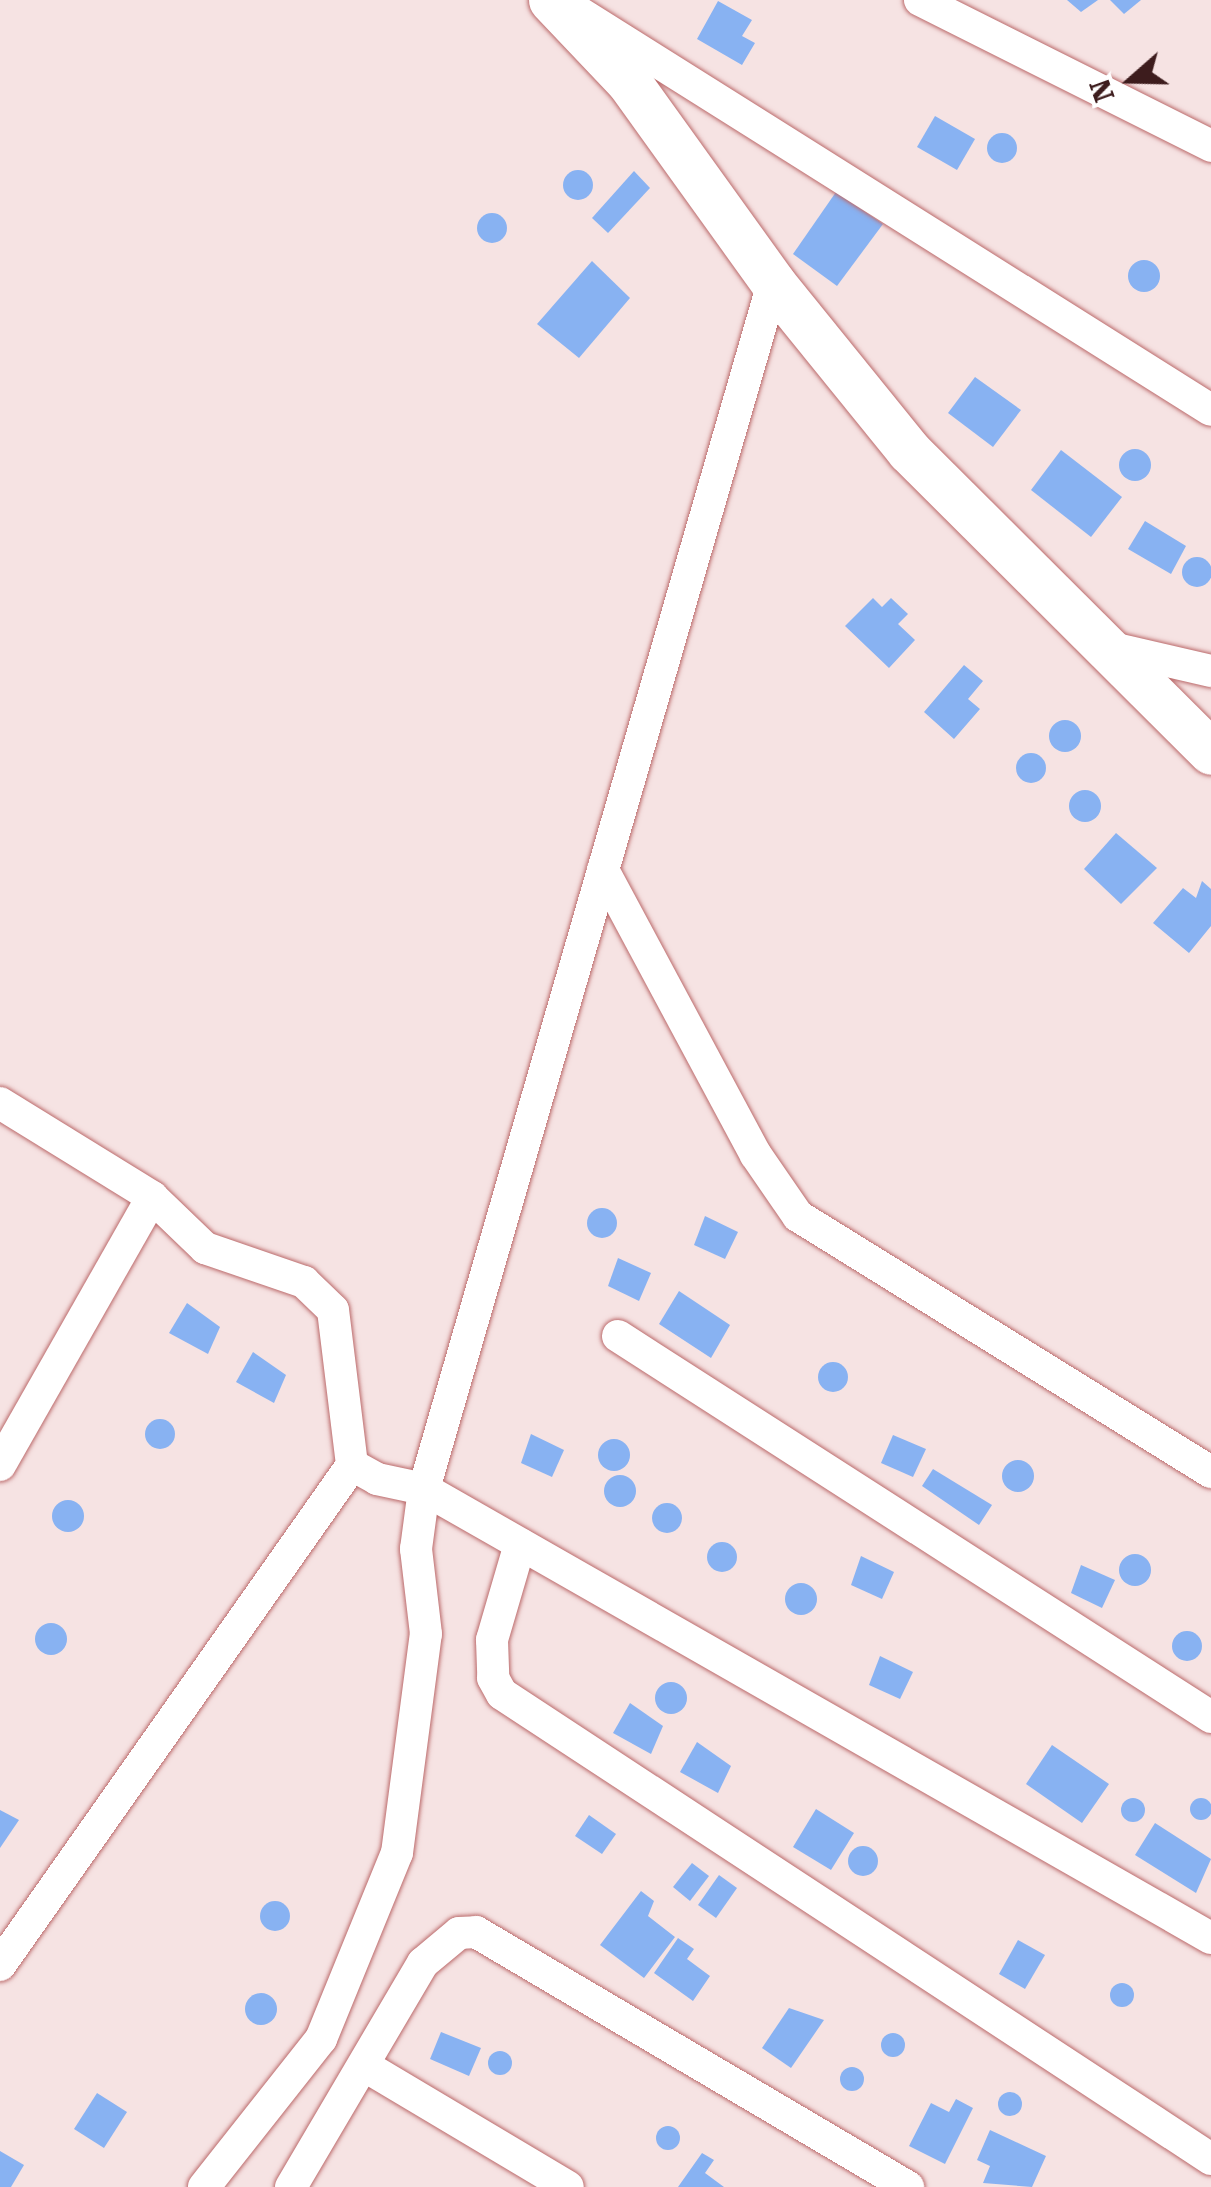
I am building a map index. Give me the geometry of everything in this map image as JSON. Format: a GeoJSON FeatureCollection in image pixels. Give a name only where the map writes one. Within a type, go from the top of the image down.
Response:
{"type":"FeatureCollection","features":[{"type":"Feature","properties":{"kind":"street"},"geometry":{"type":"LineString","coordinates":[[555,0],[628,80],[691,160],[773,283],[909,451],[1096,644],[1211,752]]}},
{"type":"Feature","properties":{"kind":"street"},"geometry":{"type":"LineString","coordinates":[[555,0],[1211,410]]}},
{"type":"Feature","properties":{"kind":"street"},"geometry":{"type":"LineString","coordinates":[[920,0],[1211,146]]}},
{"type":"Feature","properties":{"kind":"street"},"geometry":{"type":"LineString","coordinates":[[204,2187],[320,2039],[397,1853],[426,1634],[416,1549],[424,1489],[773,283]]}},
{"type":"Feature","properties":{"kind":"street"},"geometry":{"type":"LineString","coordinates":[[1096,644],[1211,671]]}},
{"type":"Feature","properties":{"kind":"street"},"geometry":{"type":"LineString","coordinates":[[602,870],[756,1155],[798,1216],[1211,1472]]}},
{"type":"Feature","properties":{"kind":"street"},"geometry":{"type":"LineString","coordinates":[[0,1103],[152,1197],[206,1248],[304,1282],[334,1310],[352,1465],[0,1965]]}},
{"type":"Feature","properties":{"kind":"street"},"geometry":{"type":"LineString","coordinates":[[0,1465],[152,1197]]}},
{"type":"Feature","properties":{"kind":"street"},"geometry":{"type":"LineString","coordinates":[[618,1336],[1211,1717]]}},
{"type":"Feature","properties":{"kind":"street"},"geometry":{"type":"LineString","coordinates":[[352,1465],[377,1479],[424,1489],[1211,1938]]}},
{"type":"Feature","properties":{"kind":"street"},"geometry":{"type":"LineString","coordinates":[[520,1544],[492,1640],[492,1678],[502,1694],[1211,2159]]}},
{"type":"Feature","properties":{"kind":"street"},"geometry":{"type":"LineString","coordinates":[[291,2187],[424,1963],[459,1934],[476,1932],[908,2187]]}},
{"type":"Feature","properties":{"kind":"street"},"geometry":{"type":"LineString","coordinates":[[365,2066],[568,2187]]}},
{"type":"Feature","properties":{"kind":"building"},"geometry":{"type":"Polygon","coordinates":[[[1067,0],[1098,0],[1081,12],[1067,0]]]}},
{"type":"Feature","properties":{"kind":"building"},"geometry":{"type":"Polygon","coordinates":[[[1110,0],[1141,0],[1124,14],[1110,0]]]}},
{"type":"Feature","properties":{"kind":"building"},"geometry":{"type":"Polygon","coordinates":[[[718,1],[752,20],[742,36],[755,43],[742,65],[697,39],[718,1]]]}},
{"type":"Feature","properties":{"kind":"building"},"geometry":{"type":"Polygon","coordinates":[[[935,116],[975,139],[957,170],[917,147],[935,116]]]}},
{"type":"Feature","properties":{"kind":"building"},"geometry":{"type":"Polygon","coordinates":[[[1002,133],[1013,137],[1017,148],[1013,159],[1002,163],[991,159],[987,148],[991,137],[1002,133]]]}},
{"type":"Feature","properties":{"kind":"building"},"geometry":{"type":"Polygon","coordinates":[[[578,170],[589,174],[593,185],[589,196],[578,200],[567,196],[563,185],[567,174],[578,170]]]}},
{"type":"Feature","properties":{"kind":"building"},"geometry":{"type":"Polygon","coordinates":[[[634,171],[650,188],[608,233],[592,218],[634,171]]]}},
{"type":"Feature","properties":{"kind":"building"},"geometry":{"type":"Polygon","coordinates":[[[836,192],[883,224],[837,286],[793,254],[836,192]]]}},
{"type":"Feature","properties":{"kind":"building"},"geometry":{"type":"Polygon","coordinates":[[[492,213],[503,217],[507,228],[503,239],[492,243],[481,239],[477,228],[481,217],[492,213]]]}},
{"type":"Feature","properties":{"kind":"building"},"geometry":{"type":"Polygon","coordinates":[[[1144,260],[1155,265],[1160,276],[1155,287],[1144,292],[1133,287],[1128,276],[1133,265],[1144,260]]]}},
{"type":"Feature","properties":{"kind":"building"},"geometry":{"type":"Polygon","coordinates":[[[592,261],[630,298],[579,358],[537,324],[592,261]]]}},
{"type":"Feature","properties":{"kind":"building"},"geometry":{"type":"Polygon","coordinates":[[[975,377],[1021,410],[993,447],[948,413],[975,377]]]}},
{"type":"Feature","properties":{"kind":"building"},"geometry":{"type":"Polygon","coordinates":[[[1135,449],[1146,454],[1151,465],[1146,476],[1135,481],[1124,476],[1119,465],[1124,454],[1135,449]]]}},
{"type":"Feature","properties":{"kind":"building"},"geometry":{"type":"Polygon","coordinates":[[[1061,450],[1122,497],[1091,537],[1031,490],[1061,450]]]}},
{"type":"Feature","properties":{"kind":"building"},"geometry":{"type":"Polygon","coordinates":[[[1145,521],[1186,546],[1171,574],[1128,549],[1145,521]]]}},
{"type":"Feature","properties":{"kind":"building"},"geometry":{"type":"Polygon","coordinates":[[[1197,557],[1208,561],[1212,572],[1208,583],[1197,587],[1186,583],[1182,572],[1186,561],[1197,557]]]}},
{"type":"Feature","properties":{"kind":"building"},"geometry":{"type":"Polygon","coordinates":[[[873,598],[882,607],[891,598],[908,614],[898,624],[915,640],[889,668],[845,626],[873,598]]]}},
{"type":"Feature","properties":{"kind":"building"},"geometry":{"type":"Polygon","coordinates":[[[964,665],[983,681],[968,699],[980,709],[954,739],[924,712],[964,665]]]}},
{"type":"Feature","properties":{"kind":"building"},"geometry":{"type":"Polygon","coordinates":[[[1065,720],[1076,725],[1081,736],[1076,747],[1065,752],[1054,747],[1049,736],[1054,725],[1065,720]]]}},
{"type":"Feature","properties":{"kind":"building"},"geometry":{"type":"Polygon","coordinates":[[[1031,753],[1042,757],[1046,768],[1042,779],[1031,783],[1020,779],[1016,768],[1020,757],[1031,753]]]}},
{"type":"Feature","properties":{"kind":"building"},"geometry":{"type":"Polygon","coordinates":[[[1085,790],[1096,795],[1101,806],[1096,817],[1085,822],[1074,817],[1069,806],[1074,795],[1085,790]]]}},
{"type":"Feature","properties":{"kind":"building"},"geometry":{"type":"Polygon","coordinates":[[[1116,833],[1157,868],[1121,904],[1084,869],[1116,833]]]}},
{"type":"Feature","properties":{"kind":"building"},"geometry":{"type":"Polygon","coordinates":[[[1202,881],[1211,889],[1211,926],[1189,953],[1153,923],[1183,888],[1196,898],[1202,881]]]}},
{"type":"Feature","properties":{"kind":"building"},"geometry":{"type":"Polygon","coordinates":[[[602,1208],[613,1212],[617,1223],[613,1234],[602,1238],[591,1234],[587,1223],[591,1212],[602,1208]]]}},
{"type":"Feature","properties":{"kind":"building"},"geometry":{"type":"Polygon","coordinates":[[[705,1216],[738,1232],[725,1259],[694,1245],[705,1216]]]}},
{"type":"Feature","properties":{"kind":"building"},"geometry":{"type":"Polygon","coordinates":[[[618,1258],[651,1273],[639,1301],[608,1286],[618,1258]]]}},
{"type":"Feature","properties":{"kind":"building"},"geometry":{"type":"Polygon","coordinates":[[[679,1291],[730,1325],[711,1358],[659,1324],[679,1291]]]}},
{"type":"Feature","properties":{"kind":"building"},"geometry":{"type":"Polygon","coordinates":[[[187,1303],[220,1327],[208,1354],[169,1333],[187,1303]]]}},
{"type":"Feature","properties":{"kind":"building"},"geometry":{"type":"Polygon","coordinates":[[[253,1352],[286,1375],[274,1403],[236,1382],[253,1352]]]}},
{"type":"Feature","properties":{"kind":"building"},"geometry":{"type":"Polygon","coordinates":[[[833,1362],[844,1366],[848,1377],[844,1388],[833,1392],[822,1388],[818,1377],[822,1366],[833,1362]]]}},
{"type":"Feature","properties":{"kind":"building"},"geometry":{"type":"Polygon","coordinates":[[[160,1419],[171,1423],[175,1434],[171,1445],[160,1449],[149,1445],[145,1434],[149,1423],[160,1419]]]}},
{"type":"Feature","properties":{"kind":"building"},"geometry":{"type":"Polygon","coordinates":[[[531,1434],[564,1450],[552,1477],[521,1463],[531,1434]]]}},
{"type":"Feature","properties":{"kind":"building"},"geometry":{"type":"Polygon","coordinates":[[[893,1435],[926,1449],[913,1477],[881,1463],[893,1435]]]}},
{"type":"Feature","properties":{"kind":"building"},"geometry":{"type":"Polygon","coordinates":[[[614,1439],[625,1444],[630,1455],[625,1466],[614,1471],[603,1466],[598,1455],[603,1444],[614,1439]]]}},
{"type":"Feature","properties":{"kind":"building"},"geometry":{"type":"Polygon","coordinates":[[[1018,1460],[1029,1465],[1034,1476],[1029,1487],[1018,1492],[1007,1487],[1002,1476],[1007,1465],[1018,1460]]]}},
{"type":"Feature","properties":{"kind":"building"},"geometry":{"type":"Polygon","coordinates":[[[933,1469],[992,1505],[979,1525],[922,1486],[933,1469]]]}},
{"type":"Feature","properties":{"kind":"building"},"geometry":{"type":"Polygon","coordinates":[[[620,1475],[631,1480],[636,1491],[631,1502],[620,1507],[609,1502],[604,1491],[609,1480],[620,1475]]]}},
{"type":"Feature","properties":{"kind":"building"},"geometry":{"type":"Polygon","coordinates":[[[68,1500],[79,1505],[84,1516],[79,1527],[68,1532],[57,1527],[52,1516],[57,1505],[68,1500]]]}},
{"type":"Feature","properties":{"kind":"building"},"geometry":{"type":"Polygon","coordinates":[[[667,1503],[678,1507],[682,1518],[678,1529],[667,1533],[656,1529],[652,1518],[656,1507],[667,1503]]]}},
{"type":"Feature","properties":{"kind":"building"},"geometry":{"type":"Polygon","coordinates":[[[722,1542],[733,1546],[737,1557],[733,1568],[722,1572],[711,1568],[707,1557],[711,1546],[722,1542]]]}},
{"type":"Feature","properties":{"kind":"building"},"geometry":{"type":"Polygon","coordinates":[[[1135,1554],[1146,1559],[1151,1570],[1146,1581],[1135,1586],[1124,1581],[1119,1570],[1124,1559],[1135,1554]]]}},
{"type":"Feature","properties":{"kind":"building"},"geometry":{"type":"Polygon","coordinates":[[[861,1556],[894,1572],[882,1599],[851,1585],[861,1556]]]}},
{"type":"Feature","properties":{"kind":"building"},"geometry":{"type":"Polygon","coordinates":[[[1081,1565],[1115,1580],[1102,1608],[1071,1593],[1081,1565]]]}},
{"type":"Feature","properties":{"kind":"building"},"geometry":{"type":"Polygon","coordinates":[[[801,1583],[812,1588],[817,1599],[812,1610],[801,1615],[790,1610],[785,1599],[790,1588],[801,1583]]]}},
{"type":"Feature","properties":{"kind":"building"},"geometry":{"type":"Polygon","coordinates":[[[51,1623],[62,1628],[67,1639],[62,1650],[51,1655],[40,1650],[35,1639],[40,1628],[51,1623]]]}},
{"type":"Feature","properties":{"kind":"building"},"geometry":{"type":"Polygon","coordinates":[[[1187,1631],[1198,1635],[1202,1646],[1198,1657],[1187,1661],[1176,1657],[1172,1646],[1176,1635],[1187,1631]]]}},
{"type":"Feature","properties":{"kind":"building"},"geometry":{"type":"Polygon","coordinates":[[[880,1656],[913,1672],[900,1699],[869,1685],[880,1656]]]}},
{"type":"Feature","properties":{"kind":"building"},"geometry":{"type":"Polygon","coordinates":[[[671,1682],[682,1687],[687,1698],[682,1709],[671,1714],[660,1709],[655,1698],[660,1687],[671,1682]]]}},
{"type":"Feature","properties":{"kind":"building"},"geometry":{"type":"Polygon","coordinates":[[[630,1703],[663,1726],[651,1754],[613,1733],[630,1703]]]}},
{"type":"Feature","properties":{"kind":"building"},"geometry":{"type":"Polygon","coordinates":[[[697,1742],[731,1766],[718,1793],[680,1772],[697,1742]]]}},
{"type":"Feature","properties":{"kind":"building"},"geometry":{"type":"Polygon","coordinates":[[[1052,1745],[1109,1784],[1082,1823],[1026,1784],[1052,1745]]]}},
{"type":"Feature","properties":{"kind":"building"},"geometry":{"type":"Polygon","coordinates":[[[1133,1798],[1145,1810],[1133,1822],[1121,1810],[1133,1798]]]}},
{"type":"Feature","properties":{"kind":"building"},"geometry":{"type":"Polygon","coordinates":[[[1201,1798],[1209,1801],[1209,1817],[1201,1820],[1193,1817],[1190,1809],[1193,1801],[1201,1798]]]}},
{"type":"Feature","properties":{"kind":"building"},"geometry":{"type":"Polygon","coordinates":[[[816,1809],[854,1833],[831,1870],[793,1847],[816,1809]]]}},
{"type":"Feature","properties":{"kind":"building"},"geometry":{"type":"Polygon","coordinates":[[[0,1810],[19,1820],[0,1848],[0,1810]]]}},
{"type":"Feature","properties":{"kind":"building"},"geometry":{"type":"Polygon","coordinates":[[[589,1815],[616,1834],[602,1854],[575,1836],[589,1815]]]}},
{"type":"Feature","properties":{"kind":"building"},"geometry":{"type":"Polygon","coordinates":[[[1155,1823],[1211,1859],[1196,1893],[1135,1855],[1155,1823]]]}},
{"type":"Feature","properties":{"kind":"building"},"geometry":{"type":"Polygon","coordinates":[[[863,1846],[874,1850],[878,1861],[874,1872],[863,1876],[852,1872],[848,1861],[852,1850],[863,1846]]]}},
{"type":"Feature","properties":{"kind":"building"},"geometry":{"type":"Polygon","coordinates":[[[692,1863],[709,1876],[690,1901],[673,1887],[692,1863]]]}},
{"type":"Feature","properties":{"kind":"building"},"geometry":{"type":"Polygon","coordinates":[[[719,1875],[737,1888],[716,1918],[698,1905],[719,1875]]]}},
{"type":"Feature","properties":{"kind":"building"},"geometry":{"type":"Polygon","coordinates":[[[641,1891],[654,1901],[648,1916],[675,1937],[644,1978],[600,1945],[641,1891]]]}},
{"type":"Feature","properties":{"kind":"building"},"geometry":{"type":"Polygon","coordinates":[[[275,1901],[286,1905],[290,1916],[286,1927],[275,1931],[264,1927],[260,1916],[264,1905],[275,1901]]]}},
{"type":"Feature","properties":{"kind":"building"},"geometry":{"type":"Polygon","coordinates":[[[678,1938],[694,1949],[687,1959],[710,1976],[693,2001],[654,1973],[678,1938]]]}},
{"type":"Feature","properties":{"kind":"building"},"geometry":{"type":"Polygon","coordinates":[[[1018,1940],[1045,1955],[1025,1989],[999,1974],[1018,1940]]]}},
{"type":"Feature","properties":{"kind":"building"},"geometry":{"type":"Polygon","coordinates":[[[1122,1983],[1134,1995],[1122,2007],[1110,1995],[1122,1983]]]}},
{"type":"Feature","properties":{"kind":"building"},"geometry":{"type":"Polygon","coordinates":[[[261,1993],[272,1998],[277,2009],[272,2020],[261,2025],[250,2020],[245,2009],[250,1998],[261,1993]]]}},
{"type":"Feature","properties":{"kind":"building"},"geometry":{"type":"Polygon","coordinates":[[[789,2008],[824,2020],[791,2068],[762,2048],[789,2008]]]}},
{"type":"Feature","properties":{"kind":"building"},"geometry":{"type":"Polygon","coordinates":[[[441,2032],[481,2048],[469,2076],[430,2059],[441,2032]]]}},
{"type":"Feature","properties":{"kind":"building"},"geometry":{"type":"Polygon","coordinates":[[[893,2033],[905,2045],[893,2057],[881,2045],[893,2033]]]}},
{"type":"Feature","properties":{"kind":"building"},"geometry":{"type":"Polygon","coordinates":[[[500,2051],[512,2063],[500,2075],[488,2063],[500,2051]]]}},
{"type":"Feature","properties":{"kind":"building"},"geometry":{"type":"Polygon","coordinates":[[[852,2067],[864,2079],[852,2091],[840,2079],[852,2067]]]}},
{"type":"Feature","properties":{"kind":"building"},"geometry":{"type":"Polygon","coordinates":[[[1010,2092],[1022,2104],[1010,2116],[998,2104],[1010,2092]]]}},
{"type":"Feature","properties":{"kind":"building"},"geometry":{"type":"Polygon","coordinates":[[[97,2093],[127,2112],[104,2148],[74,2129],[97,2093]]]}},
{"type":"Feature","properties":{"kind":"building"},"geometry":{"type":"Polygon","coordinates":[[[956,2099],[973,2108],[945,2164],[909,2146],[931,2103],[949,2112],[956,2099]]]}},
{"type":"Feature","properties":{"kind":"building"},"geometry":{"type":"Polygon","coordinates":[[[668,2126],[680,2138],[668,2150],[656,2138],[668,2126]]]}},
{"type":"Feature","properties":{"kind":"building"},"geometry":{"type":"Polygon","coordinates":[[[990,2130],[1046,2156],[1032,2187],[983,2183],[990,2166],[977,2160],[990,2130]]]}},
{"type":"Feature","properties":{"kind":"building"},"geometry":{"type":"Polygon","coordinates":[[[0,2151],[24,2165],[11,2187],[0,2187],[0,2151]]]}},
{"type":"Feature","properties":{"kind":"building"},"geometry":{"type":"Polygon","coordinates":[[[702,2153],[714,2160],[705,2173],[724,2187],[678,2187],[702,2153]]]}}]}
